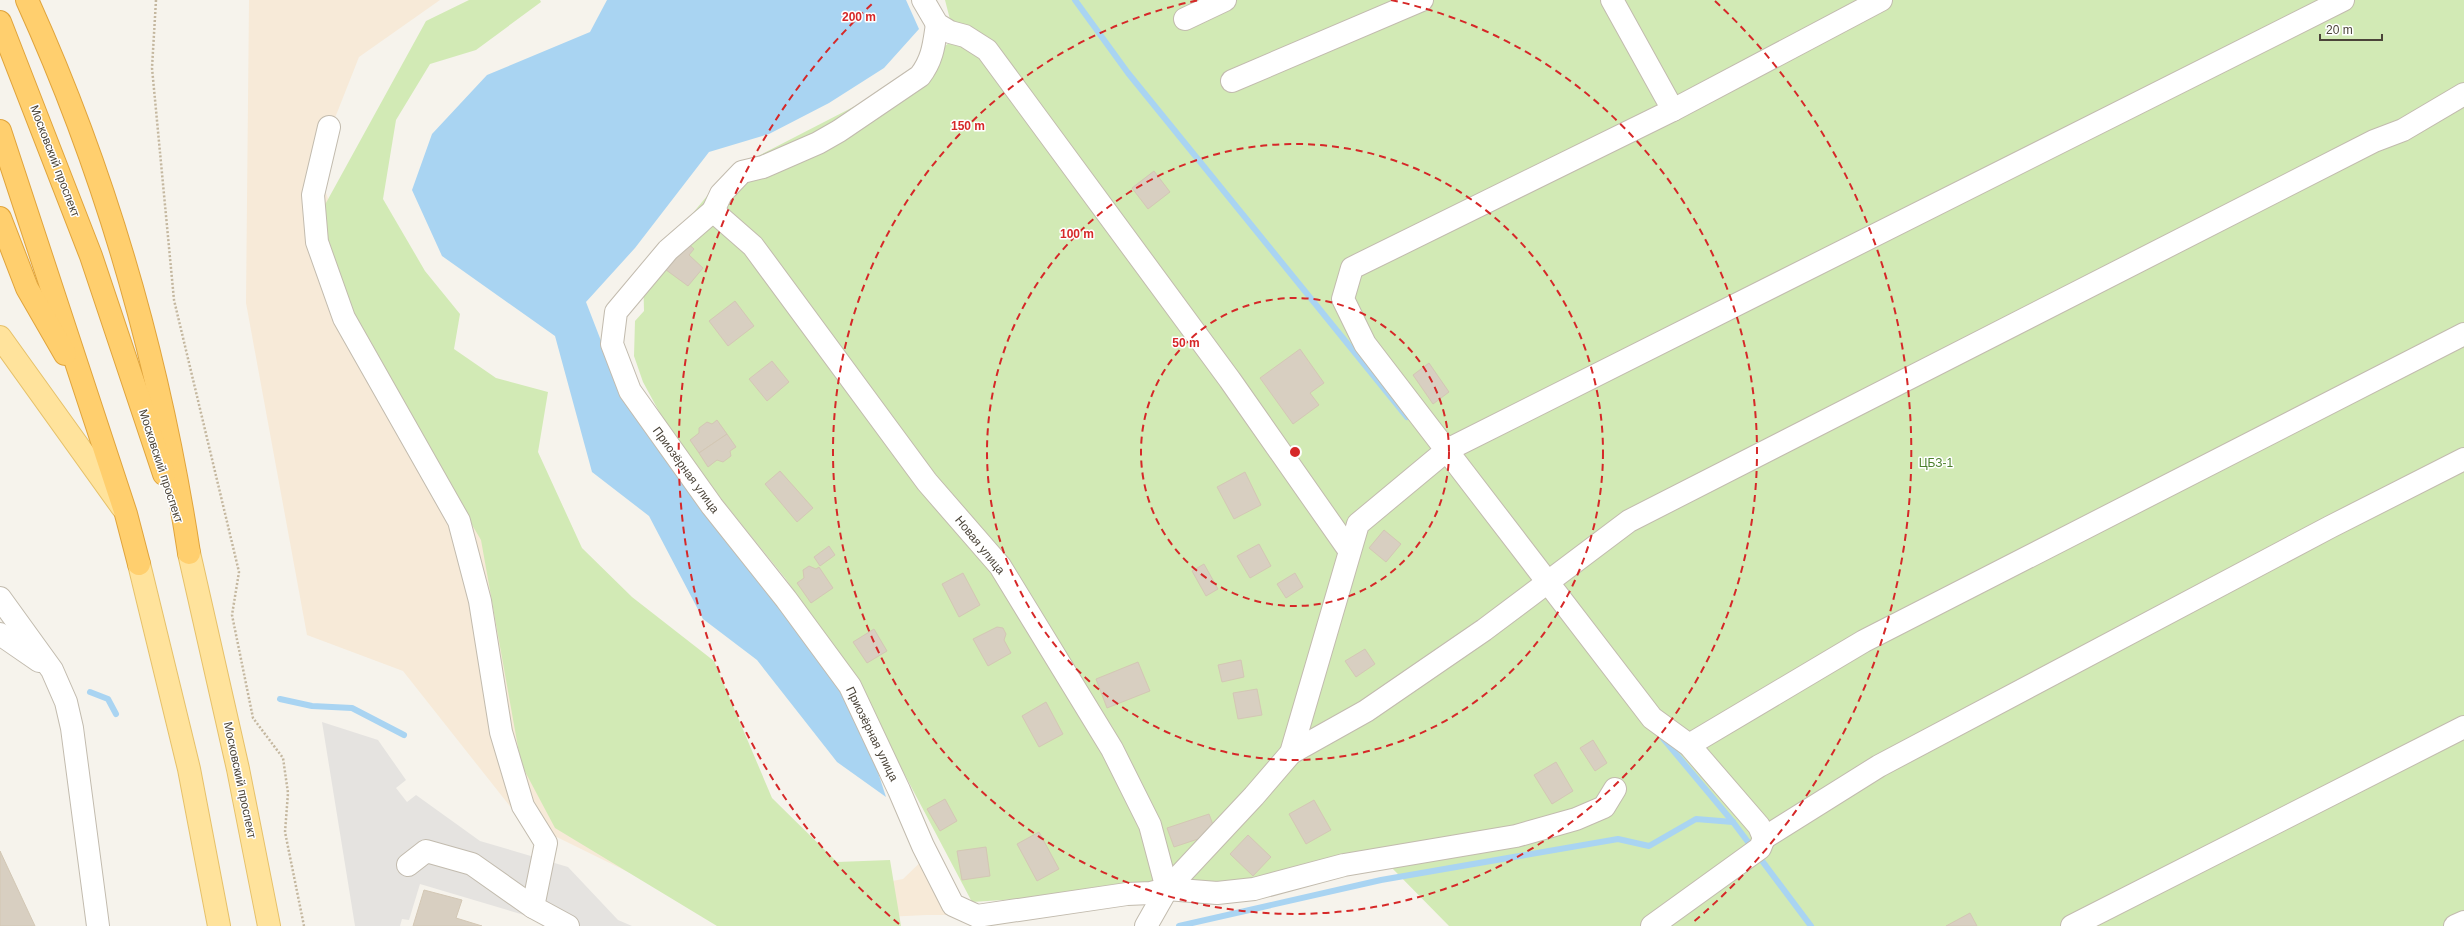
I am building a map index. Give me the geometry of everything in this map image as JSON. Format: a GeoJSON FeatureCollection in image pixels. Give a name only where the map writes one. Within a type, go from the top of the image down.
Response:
{"type":"FeatureCollection","features":[{"type":"Feature","properties":{"kind":"highway"},"geometry":{"type":"LineString","coordinates":[[27,0],[76,117],[129,275],[150,356],[169,439],[189,553]]}},
{"type":"Feature","properties":{"kind":"highway","name":"Московский проспект"},"geometry":{"type":"LineString","coordinates":[[0,22],[91,256],[189,553]]}},
{"type":"Feature","properties":{"kind":"highway"},"geometry":{"type":"LineString","coordinates":[[0,131],[88,393],[126,514],[139,564]]}},
{"type":"Feature","properties":{"kind":"highway"},"geometry":{"type":"LineString","coordinates":[[0,218],[27,288],[88,393]]}},
{"type":"Feature","properties":{"kind":"main road"},"geometry":{"type":"LineString","coordinates":[[0,338],[126,514]]}},
{"type":"Feature","properties":{"kind":"main road","name":"Московский проспект"},"geometry":{"type":"LineString","coordinates":[[189,553],[236,761],[269,926]]}},
{"type":"Feature","properties":{"kind":"main road"},"geometry":{"type":"LineString","coordinates":[[139,564],[189,769],[219,926]]}},
{"type":"Feature","properties":{"kind":"street"},"geometry":{"type":"LineString","coordinates":[[923,0],[937,24],[950,32],[964,36],[987,50],[1230,380],[1349,550]]}},
{"type":"Feature","properties":{"kind":"street"},"geometry":{"type":"LineString","coordinates":[[1185,20],[1225,0]]}},
{"type":"Feature","properties":{"kind":"street"},"geometry":{"type":"LineString","coordinates":[[1232,81],[1422,0]]}},
{"type":"Feature","properties":{"kind":"street"},"geometry":{"type":"LineString","coordinates":[[1612,0],[1673,110]]}},
{"type":"Feature","properties":{"kind":"street"},"geometry":{"type":"LineString","coordinates":[[1764,838],[1759,826],[1689,745],[1652,718],[1548,580],[1365,344],[1343,299],[1352,268],[1673,110],[1881,0]]}},
{"type":"Feature","properties":{"kind":"street"},"geometry":{"type":"LineString","coordinates":[[1291,753],[1349,550],[1358,524],[1447,450],[2343,0]]}},
{"type":"Feature","properties":{"kind":"street"},"geometry":{"type":"LineString","coordinates":[[713,211],[721,194],[742,172],[763,167],[829,137],[920,76],[929,64],[934,48],[937,24]]}},
{"type":"Feature","properties":{"kind":"street"},"geometry":{"type":"LineString","coordinates":[[1146,926],[1167,889],[1254,796],[1291,753],[1366,711],[1484,630],[1548,580],[1629,521],[2374,141],[2403,130],[2464,94]]}},
{"type":"Feature","properties":{"kind":"street"},"geometry":{"type":"LineString","coordinates":[[329,127],[313,195],[317,242],[344,318],[460,521],[480,601],[501,732],[523,806],[546,843],[533,907]]}},
{"type":"Feature","properties":{"kind":"street","name":"Новая улица"},"geometry":{"type":"LineString","coordinates":[[713,211],[753,246],[927,482],[1000,566],[1112,750],[1150,825],[1167,889]]}},
{"type":"Feature","properties":{"kind":"street","name":"Приозёрная улица"},"geometry":{"type":"LineString","coordinates":[[713,211],[668,250],[616,312],[612,344],[630,391],[712,506],[786,599],[850,686],[899,790],[923,846],[953,906],[977,916],[1127,894],[1151,893],[1167,889],[1217,893],[1254,888],[1344,865],[1516,836],[1576,819],[1604,807],[1615,789]]}},
{"type":"Feature","properties":{"kind":"street"},"geometry":{"type":"LineString","coordinates":[[1689,745],[1864,641],[2464,334]]}},
{"type":"Feature","properties":{"kind":"street"},"geometry":{"type":"LineString","coordinates":[[1652,926],[1760,848],[1764,838],[1879,766],[2330,527],[2464,460]]}},
{"type":"Feature","properties":{"kind":"street"},"geometry":{"type":"LineString","coordinates":[[0,598],[52,670],[66,702],[72,728],[98,926]]}},
{"type":"Feature","properties":{"kind":"street"},"geometry":{"type":"LineString","coordinates":[[0,634],[52,670]]}},
{"type":"Feature","properties":{"kind":"street"},"geometry":{"type":"LineString","coordinates":[[2072,926],[2464,727]]}},
{"type":"Feature","properties":{"kind":"street"},"geometry":{"type":"LineString","coordinates":[[408,865],[426,851],[472,864],[533,907],[568,926]]}},
{"type":"Feature","properties":{"kind":"street"},"geometry":{"type":"LineString","coordinates":[[2455,926],[2464,922]]}},
{"type":"Feature","properties":{"kind":"path"},"geometry":{"type":"LineString","coordinates":[[156,0],[152,68],[174,300],[240,572],[232,615],[253,718],[283,758],[288,793],[285,832],[304,926]]}},
{"type":"Feature","properties":{"kind":"shaded area"},"geometry":{"type":"Polygon","coordinates":[[[249,0],[440,0],[359,57],[316,166],[361,288],[845,890],[903,879],[931,852],[963,915],[927,915],[734,924],[520,819],[403,671],[307,635],[246,303],[249,0]]]}},
{"type":"Feature","properties":{"kind":"shaded area"},"geometry":{"type":"Polygon","coordinates":[[[322,722],[378,740],[406,780],[396,788],[407,802],[416,795],[480,841],[568,867],[618,920],[632,926],[551,926],[551,923],[420,884],[409,920],[402,919],[400,926],[355,926],[322,722]]]}},
{"type":"Feature","properties":{"kind":"green space"},"geometry":{"type":"Polygon","coordinates":[[[469,0],[540,0],[541,2],[476,50],[430,64],[396,120],[383,199],[425,271],[460,314],[454,349],[496,378],[548,392],[538,452],[582,548],[632,597],[714,661],[772,798],[837,862],[890,860],[901,926],[717,926],[555,828],[521,764],[481,540],[396,397],[342,289],[321,212],[426,21],[469,0]]]}},
{"type":"Feature","properties":{"kind":"green space","name":"ЦБЗ-1"},"geometry":{"type":"Polygon","coordinates":[[[945,0],[2464,0],[2464,926],[1449,926],[1391,867],[1167,889],[972,902],[849,669],[785,578],[709,484],[668,428],[643,382],[634,356],[635,321],[644,311],[643,273],[727,172],[861,103],[955,39],[945,0]]]}},
{"type":"Feature","properties":{"kind":"water"},"geometry":{"type":"Polygon","coordinates":[[[607,0],[906,0],[919,29],[884,68],[829,103],[769,134],[709,152],[635,248],[586,302],[615,377],[854,698],[886,797],[837,762],[757,660],[703,619],[649,516],[592,472],[555,336],[442,256],[412,190],[432,134],[487,75],[590,32],[607,0]]]}},
{"type":"Feature","properties":{"kind":"building"},"geometry":{"type":"Polygon","coordinates":[[[1154,171],[1170,192],[1148,209],[1132,188],[1154,171]]]}},
{"type":"Feature","properties":{"kind":"building"},"geometry":{"type":"Polygon","coordinates":[[[681,237],[694,249],[689,255],[703,268],[688,286],[658,264],[681,237]]]}},
{"type":"Feature","properties":{"kind":"building"},"geometry":{"type":"Polygon","coordinates":[[[735,301],[754,326],[728,346],[709,321],[735,301]]]}},
{"type":"Feature","properties":{"kind":"building"},"geometry":{"type":"Polygon","coordinates":[[[1300,349],[1324,383],[1310,393],[1319,405],[1293,424],[1260,378],[1300,349]]]}},
{"type":"Feature","properties":{"kind":"building"},"geometry":{"type":"Polygon","coordinates":[[[772,361],[789,382],[767,401],[749,379],[772,361]]]}},
{"type":"Feature","properties":{"kind":"building"},"geometry":{"type":"Polygon","coordinates":[[[1429,363],[1449,392],[1433,404],[1413,375],[1429,363]]]}},
{"type":"Feature","properties":{"kind":"building"},"geometry":{"type":"Polygon","coordinates":[[[717,420],[727,434],[699,453],[690,440],[699,433],[699,428],[707,422],[712,424],[717,420]]]}},
{"type":"Feature","properties":{"kind":"building"},"geometry":{"type":"Polygon","coordinates":[[[727,434],[736,447],[730,451],[731,456],[723,462],[717,460],[708,467],[699,453],[727,434]]]}},
{"type":"Feature","properties":{"kind":"building"},"geometry":{"type":"Polygon","coordinates":[[[780,471],[813,508],[797,522],[765,484],[780,471]]]}},
{"type":"Feature","properties":{"kind":"building"},"geometry":{"type":"Polygon","coordinates":[[[1245,472],[1261,505],[1234,519],[1217,487],[1245,472]]]}},
{"type":"Feature","properties":{"kind":"building"},"geometry":{"type":"Polygon","coordinates":[[[1384,530],[1401,544],[1386,562],[1369,548],[1384,530]]]}},
{"type":"Feature","properties":{"kind":"building"},"geometry":{"type":"Polygon","coordinates":[[[1259,544],[1271,566],[1250,578],[1237,556],[1259,544]]]}},
{"type":"Feature","properties":{"kind":"building"},"geometry":{"type":"Polygon","coordinates":[[[829,546],[835,555],[820,566],[814,557],[829,546]]]}},
{"type":"Feature","properties":{"kind":"building"},"geometry":{"type":"Polygon","coordinates":[[[1204,564],[1218,589],[1206,596],[1192,571],[1204,564]]]}},
{"type":"Feature","properties":{"kind":"building"},"geometry":{"type":"Polygon","coordinates":[[[809,566],[816,569],[819,567],[833,588],[811,603],[797,583],[804,578],[803,570],[809,566]]]}},
{"type":"Feature","properties":{"kind":"building"},"geometry":{"type":"Polygon","coordinates":[[[963,573],[980,605],[959,617],[942,584],[963,573]]]}},
{"type":"Feature","properties":{"kind":"building"},"geometry":{"type":"Polygon","coordinates":[[[1295,573],[1303,587],[1286,598],[1277,584],[1295,573]]]}},
{"type":"Feature","properties":{"kind":"building"},"geometry":{"type":"Polygon","coordinates":[[[997,627],[1003,628],[1006,634],[1004,640],[1011,653],[988,666],[973,639],[997,627]]]}},
{"type":"Feature","properties":{"kind":"building"},"geometry":{"type":"Polygon","coordinates":[[[874,629],[887,651],[867,663],[853,642],[874,629]]]}},
{"type":"Feature","properties":{"kind":"building"},"geometry":{"type":"Polygon","coordinates":[[[1365,649],[1375,664],[1356,677],[1345,661],[1365,649]]]}},
{"type":"Feature","properties":{"kind":"building"},"geometry":{"type":"Polygon","coordinates":[[[1241,660],[1244,677],[1222,682],[1218,665],[1241,660]]]}},
{"type":"Feature","properties":{"kind":"building"},"geometry":{"type":"Polygon","coordinates":[[[1138,662],[1150,691],[1107,708],[1096,679],[1138,662]]]}},
{"type":"Feature","properties":{"kind":"building"},"geometry":{"type":"Polygon","coordinates":[[[1257,689],[1262,715],[1238,719],[1233,693],[1257,689]]]}},
{"type":"Feature","properties":{"kind":"building"},"geometry":{"type":"Polygon","coordinates":[[[1046,702],[1063,734],[1039,747],[1022,716],[1046,702]]]}},
{"type":"Feature","properties":{"kind":"building"},"geometry":{"type":"Polygon","coordinates":[[[1593,740],[1607,763],[1595,771],[1580,748],[1593,740]]]}},
{"type":"Feature","properties":{"kind":"building"},"geometry":{"type":"Polygon","coordinates":[[[1556,762],[1573,791],[1552,804],[1534,775],[1556,762]]]}},
{"type":"Feature","properties":{"kind":"building"},"geometry":{"type":"Polygon","coordinates":[[[945,799],[957,821],[940,831],[927,809],[945,799]]]}},
{"type":"Feature","properties":{"kind":"building"},"geometry":{"type":"Polygon","coordinates":[[[1314,800],[1331,830],[1306,844],[1289,814],[1314,800]]]}},
{"type":"Feature","properties":{"kind":"building"},"geometry":{"type":"Polygon","coordinates":[[[1209,814],[1216,833],[1174,847],[1167,828],[1209,814]]]}},
{"type":"Feature","properties":{"kind":"building"},"geometry":{"type":"Polygon","coordinates":[[[1039,832],[1059,869],[1037,881],[1017,844],[1039,832]]]}},
{"type":"Feature","properties":{"kind":"building"},"geometry":{"type":"Polygon","coordinates":[[[1248,835],[1271,857],[1253,876],[1230,854],[1248,835]]]}},
{"type":"Feature","properties":{"kind":"building"},"geometry":{"type":"Polygon","coordinates":[[[986,847],[990,876],[962,880],[957,851],[986,847]]]}},
{"type":"Feature","properties":{"kind":"building"},"geometry":{"type":"Polygon","coordinates":[[[0,851],[35,926],[0,926],[0,851]]]}},
{"type":"Feature","properties":{"kind":"building"},"geometry":{"type":"Polygon","coordinates":[[[424,890],[462,900],[456,918],[482,926],[413,926],[424,890]]]}},
{"type":"Feature","properties":{"kind":"building"},"geometry":{"type":"Polygon","coordinates":[[[1970,913],[1977,926],[1946,926],[1970,913]]]}},
{"type":"Feature","properties":{"kind":"waterway"},"geometry":{"type":"LineString","coordinates":[[1075,0],[1128,73],[1407,417]]}},
{"type":"Feature","properties":{"kind":"waterway"},"geometry":{"type":"LineString","coordinates":[[90,692],[108,699],[116,714]]}},
{"type":"Feature","properties":{"kind":"waterway"},"geometry":{"type":"LineString","coordinates":[[280,699],[312,706],[352,708],[404,735]]}},
{"type":"Feature","properties":{"kind":"waterway"},"geometry":{"type":"LineString","coordinates":[[1661,736],[1733,822],[1811,926]]}},
{"type":"Feature","properties":{"kind":"waterway"},"geometry":{"type":"LineString","coordinates":[[1179,926],[1381,880],[1618,839],[1649,846],[1696,819],[1733,822]]}}]}
